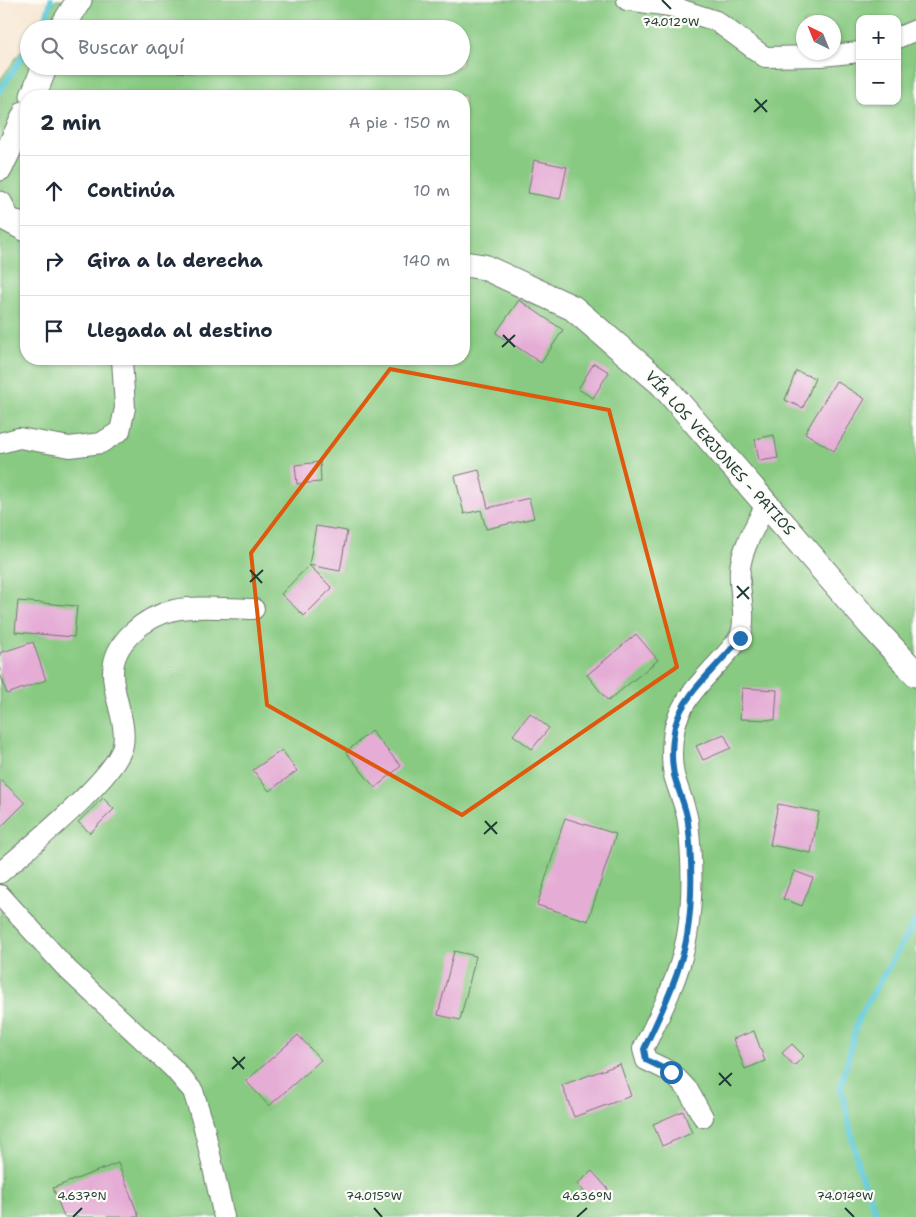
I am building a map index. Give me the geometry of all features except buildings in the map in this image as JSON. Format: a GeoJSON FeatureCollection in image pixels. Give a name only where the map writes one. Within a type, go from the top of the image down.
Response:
{"type":"FeatureCollection","features":[{"type":"Feature","properties":{"kind":"street"},"geometry":{"type":"LineString","coordinates":[[67,20],[80,0]]}},
{"type":"Feature","properties":{"kind":"street"},"geometry":{"type":"LineString","coordinates":[[627,0],[670,6],[716,21],[765,57],[822,56],[856,52]]}},
{"type":"Feature","properties":{"kind":"street"},"geometry":{"type":"LineString","coordinates":[[901,36],[916,30]]}},
{"type":"Feature","properties":{"kind":"street"},"geometry":{"type":"LineString","coordinates":[[36,90],[42,75]]}},
{"type":"Feature","properties":{"kind":"street"},"geometry":{"type":"LineString","coordinates":[[0,168],[20,125]]}},
{"type":"Feature","properties":{"kind":"street"},"geometry":{"type":"LineString","coordinates":[[0,204],[7,219],[20,226]]}},
{"type":"Feature","properties":{"kind":"street","name":"VÍA LOS VERJONES - PATIOS"},"geometry":{"type":"LineString","coordinates":[[470,265],[484,267],[573,308],[662,384],[870,624],[916,674]]}},
{"type":"Feature","properties":{"kind":"street"},"geometry":{"type":"LineString","coordinates":[[0,443],[19,438],[70,447],[101,443],[120,431],[125,408],[122,365]]}},
{"type":"Feature","properties":{"kind":"street"},"geometry":{"type":"LineString","coordinates":[[703,1117],[688,1090],[671,1072],[646,1060],[643,1054],[677,972],[687,935],[691,870],[689,834],[687,815],[674,774],[672,750],[676,725],[683,707],[740,638],[744,624],[740,569],[745,550],[766,504]]}},
{"type":"Feature","properties":{"kind":"street"},"geometry":{"type":"LineString","coordinates":[[0,873],[86,794],[116,761],[123,745],[113,676],[113,661],[119,648],[131,634],[149,621],[174,610],[254,609]]}},
{"type":"Feature","properties":{"kind":"street"},"geometry":{"type":"LineString","coordinates":[[0,895],[67,969],[173,1068],[193,1091],[203,1123],[224,1217]]}},
{"type":"Feature","properties":{"kind":"highlighted area"},"geometry":{"type":"Polygon","coordinates":[[[390,369],[609,410],[677,667],[462,815],[267,705],[251,553],[390,369]]]}},
{"type":"Feature","properties":{"kind":"green space"},"geometry":{"type":"Polygon","coordinates":[[[56,0],[916,0],[916,1217],[0,1217],[0,80],[20,52],[20,75],[470,75],[470,20],[42,20],[56,0]]]}},
{"type":"Feature","properties":{"kind":"waterway"},"geometry":{"type":"LineString","coordinates":[[45,20],[51,0]]}},
{"type":"Feature","properties":{"kind":"waterway"},"geometry":{"type":"LineString","coordinates":[[0,91],[20,61]]}},
{"type":"Feature","properties":{"kind":"waterway"},"geometry":{"type":"LineString","coordinates":[[878,1217],[860,1173],[841,1087],[858,1019],[916,920]]}},
{"type":"Feature","properties":{"kind":"route"},"geometry":{"type":"LineString","coordinates":[[671,1072],[646,1060],[643,1054],[677,972],[687,935],[691,870],[689,834],[687,815],[674,774],[672,750],[676,725],[683,707],[700,684],[740,638]]}}]}
